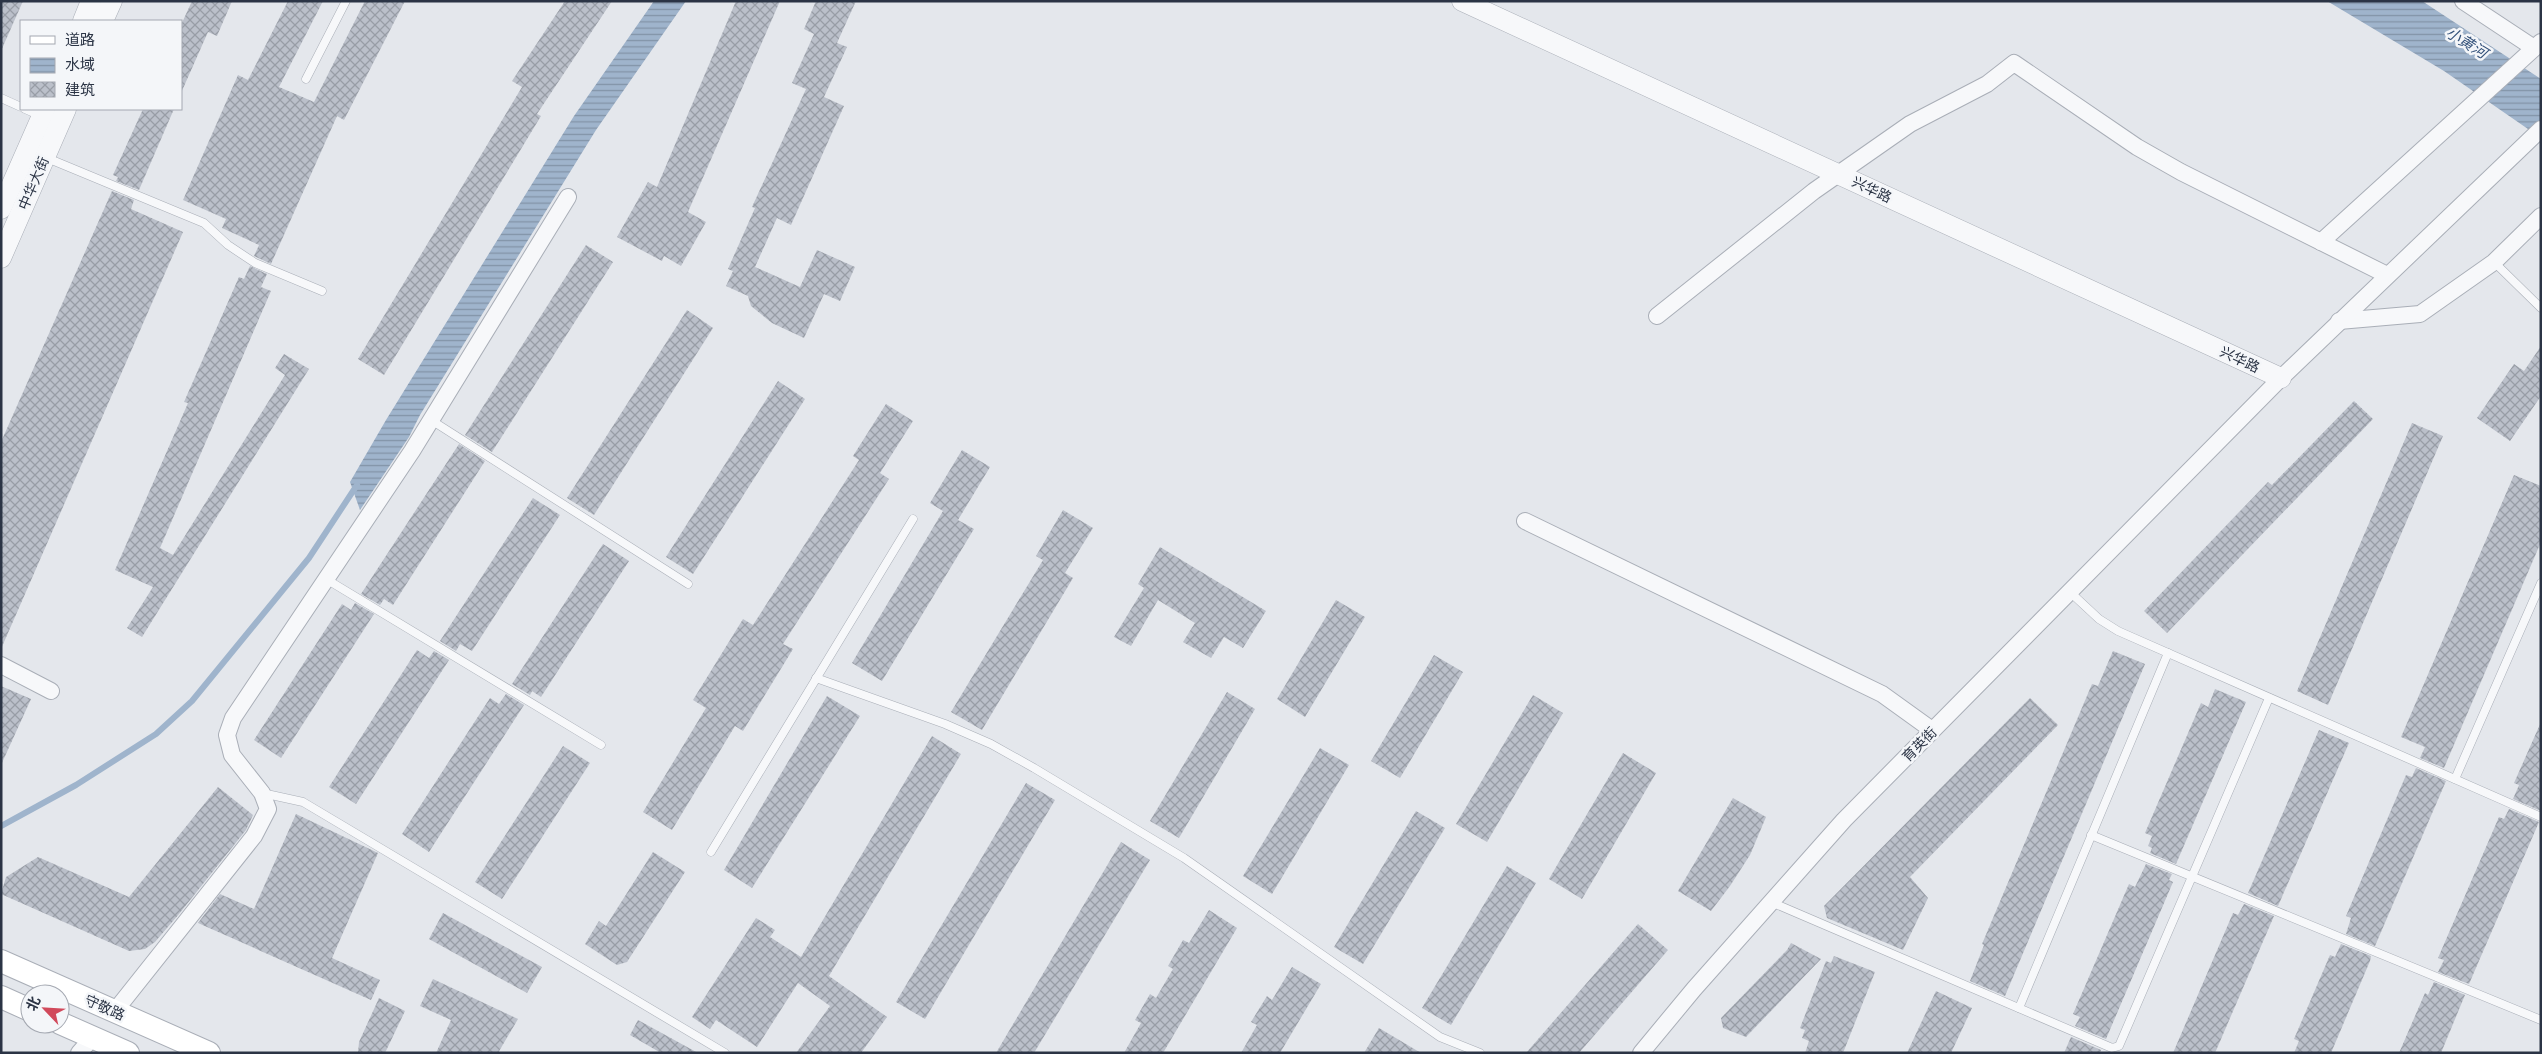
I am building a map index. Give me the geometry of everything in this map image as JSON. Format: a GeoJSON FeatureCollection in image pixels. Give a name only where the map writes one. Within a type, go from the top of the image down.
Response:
{"type":"FeatureCollection","features":[{"type":"Feature","properties":{"kind":"main road","name":"守敬路"},"geometry":{"type":"LineString","coordinates":[[1,961],[209,1053]]}},
{"type":"Feature","properties":{"kind":"main road"},"geometry":{"type":"LineString","coordinates":[[1,997],[20,1006]]}},
{"type":"Feature","properties":{"kind":"main road"},"geometry":{"type":"LineString","coordinates":[[70,1031],[86,1045],[128,1053]]}},
{"type":"Feature","properties":{"kind":"street"},"geometry":{"type":"LineString","coordinates":[[83,20],[91,1]]}},
{"type":"Feature","properties":{"kind":"street"},"geometry":{"type":"LineString","coordinates":[[104,20],[112,1]]}},
{"type":"Feature","properties":{"kind":"street","name":"兴华路"},"geometry":{"type":"LineString","coordinates":[[1462,1],[2281,378]]}},
{"type":"Feature","properties":{"kind":"street"},"geometry":{"type":"LineString","coordinates":[[2322,242],[2535,47],[2463,1]]}},
{"type":"Feature","properties":{"kind":"street"},"geometry":{"type":"LineString","coordinates":[[1657,316],[1838,174],[1910,124],[1987,84],[2014,63],[2137,147],[2181,172],[2387,275]]}},
{"type":"Feature","properties":{"kind":"street","name":"中华大街"},"geometry":{"type":"LineString","coordinates":[[3,250],[66,110]]}},
{"type":"Feature","properties":{"kind":"street","name":"中华大街"},"geometry":{"type":"LineString","coordinates":[[1,209],[37,111]]}},
{"type":"Feature","properties":{"kind":"street","name":"育英街"},"geometry":{"type":"LineString","coordinates":[[1642,1053],[1844,820],[2281,378],[2541,130]]}},
{"type":"Feature","properties":{"kind":"street"},"geometry":{"type":"LineString","coordinates":[[115,1011],[254,836],[268,809],[262,793],[232,755],[227,735],[233,718],[431,420],[568,198]]}},
{"type":"Feature","properties":{"kind":"street"},"geometry":{"type":"LineString","coordinates":[[2339,321],[2420,314],[2494,262],[2541,216]]}},
{"type":"Feature","properties":{"kind":"street"},"geometry":{"type":"LineString","coordinates":[[1526,520],[1882,694],[1932,730]]}},
{"type":"Feature","properties":{"kind":"street"},"geometry":{"type":"LineString","coordinates":[[1,665],[51,691]]}},
{"type":"Feature","properties":{"kind":"lane"},"geometry":{"type":"LineString","coordinates":[[306,79],[346,1]]}},
{"type":"Feature","properties":{"kind":"lane"},"geometry":{"type":"LineString","coordinates":[[1,98],[20,107]]}},
{"type":"Feature","properties":{"kind":"lane"},"geometry":{"type":"LineString","coordinates":[[45,157],[204,224],[228,245],[255,263],[322,291]]}},
{"type":"Feature","properties":{"kind":"lane"},"geometry":{"type":"LineString","coordinates":[[2494,262],[2541,308]]}},
{"type":"Feature","properties":{"kind":"lane"},"geometry":{"type":"LineString","coordinates":[[431,420],[688,584]]}},
{"type":"Feature","properties":{"kind":"lane"},"geometry":{"type":"LineString","coordinates":[[711,852],[914,519]]}},
{"type":"Feature","properties":{"kind":"lane"},"geometry":{"type":"LineString","coordinates":[[326,579],[601,745]]}},
{"type":"Feature","properties":{"kind":"lane"},"geometry":{"type":"LineString","coordinates":[[2455,779],[2541,583]]}},
{"type":"Feature","properties":{"kind":"lane"},"geometry":{"type":"LineString","coordinates":[[2070,592],[2099,618],[2118,631],[2541,817]]}},
{"type":"Feature","properties":{"kind":"lane"},"geometry":{"type":"LineString","coordinates":[[2019,1008],[2168,653]]}},
{"type":"Feature","properties":{"kind":"lane"},"geometry":{"type":"LineString","coordinates":[[816,678],[945,724],[991,744],[1034,768],[1184,858],[1440,1038],[1480,1053]]}},
{"type":"Feature","properties":{"kind":"lane"},"geometry":{"type":"LineString","coordinates":[[1771,902],[2112,1048],[2119,1046],[2270,698]]}},
{"type":"Feature","properties":{"kind":"lane"},"geometry":{"type":"LineString","coordinates":[[262,793],[302,802],[725,1053]]}},
{"type":"Feature","properties":{"kind":"lane"},"geometry":{"type":"LineString","coordinates":[[2091,836],[2541,1020]]}},
{"type":"Feature","properties":{"kind":"water"},"geometry":{"type":"Polygon","coordinates":[[[654,1],[686,1],[596,130],[420,415],[409,437],[360,510],[350,482],[386,420],[574,116],[654,1]]]}},
{"type":"Feature","properties":{"kind":"water","name":"小黄河"},"geometry":{"type":"Polygon","coordinates":[[[2327,1],[2422,1],[2541,79],[2541,138],[2444,71],[2327,1]]]}},
{"type":"Feature","properties":{"kind":"building"},"geometry":{"type":"Polygon","coordinates":[[[1,1],[23,1],[1,51],[1,1]]]}},
{"type":"Feature","properties":{"kind":"building"},"geometry":{"type":"Polygon","coordinates":[[[192,1],[232,1],[217,36],[208,32],[182,91],[182,23],[192,1]]]}},
{"type":"Feature","properties":{"kind":"building"},"geometry":{"type":"Polygon","coordinates":[[[288,1],[323,1],[279,87],[314,102],[365,1],[405,1],[344,120],[337,116],[271,264],[254,256],[259,245],[222,228],[226,219],[183,200],[238,75],[248,80],[288,1]]]}},
{"type":"Feature","properties":{"kind":"building"},"geometry":{"type":"Polygon","coordinates":[[[565,1],[612,1],[537,114],[541,116],[384,375],[358,359],[522,87],[512,81],[565,1]]]}},
{"type":"Feature","properties":{"kind":"building"},"geometry":{"type":"Polygon","coordinates":[[[736,1],[780,1],[688,212],[706,222],[681,266],[664,256],[662,261],[617,237],[648,182],[657,187],[736,1]]]}},
{"type":"Feature","properties":{"kind":"building"},"geometry":{"type":"Polygon","coordinates":[[[816,1],[856,1],[837,43],[847,47],[824,97],[844,106],[791,225],[777,218],[755,267],[800,287],[817,250],[855,267],[840,301],[824,294],[804,338],[772,323],[751,306],[748,296],[726,286],[733,271],[728,269],[755,208],[752,207],[806,89],[792,83],[814,34],[804,29],[816,1]]]}},
{"type":"Feature","properties":{"kind":"building"},"geometry":{"type":"Polygon","coordinates":[[[143,110],[174,110],[139,190],[116,181],[118,177],[113,175],[143,110]]]}},
{"type":"Feature","properties":{"kind":"building"},"geometry":{"type":"Polygon","coordinates":[[[112,191],[134,200],[131,209],[183,232],[1,649],[1,442],[112,191]]]}},
{"type":"Feature","properties":{"kind":"building"},"geometry":{"type":"Polygon","coordinates":[[[586,245],[613,262],[492,452],[465,435],[586,245]]]}},
{"type":"Feature","properties":{"kind":"building"},"geometry":{"type":"Polygon","coordinates":[[[250,266],[267,274],[261,287],[271,291],[160,548],[173,555],[285,375],[275,368],[284,354],[309,369],[142,637],[127,628],[153,587],[115,570],[188,403],[184,402],[239,277],[244,279],[250,266]]]}},
{"type":"Feature","properties":{"kind":"building"},"geometry":{"type":"Polygon","coordinates":[[[687,310],[713,328],[594,515],[567,498],[687,310]]]}},
{"type":"Feature","properties":{"kind":"building"},"geometry":{"type":"Polygon","coordinates":[[[2541,346],[2541,396],[2510,441],[2477,418],[2514,364],[2524,371],[2541,346]]]}},
{"type":"Feature","properties":{"kind":"building"},"geometry":{"type":"Polygon","coordinates":[[[778,381],[805,399],[693,574],[666,557],[778,381]]]}},
{"type":"Feature","properties":{"kind":"building"},"geometry":{"type":"Polygon","coordinates":[[[2354,401],[2373,419],[2167,633],[2144,611],[2268,482],[2272,485],[2354,401]]]}},
{"type":"Feature","properties":{"kind":"building"},"geometry":{"type":"Polygon","coordinates":[[[886,404],[913,421],[880,473],[889,479],[783,644],[793,649],[743,731],[735,726],[672,830],[643,812],[706,708],[693,700],[743,619],[753,625],[859,460],[853,456],[886,404]]]}},
{"type":"Feature","properties":{"kind":"building"},"geometry":{"type":"Polygon","coordinates":[[[2412,423],[2443,436],[2328,705],[2297,691],[2412,423]]]}},
{"type":"Feature","properties":{"kind":"building"},"geometry":{"type":"Polygon","coordinates":[[[459,444],[485,461],[393,605],[384,599],[380,605],[361,594],[459,444]]]}},
{"type":"Feature","properties":{"kind":"building"},"geometry":{"type":"Polygon","coordinates":[[[962,450],[990,467],[958,520],[974,529],[882,681],[852,663],[943,511],[930,503],[962,450]]]}},
{"type":"Feature","properties":{"kind":"building"},"geometry":{"type":"Polygon","coordinates":[[[2514,475],[2541,486],[2541,542],[2444,768],[2420,758],[2425,747],[2401,737],[2514,475]]]}},
{"type":"Feature","properties":{"kind":"building"},"geometry":{"type":"Polygon","coordinates":[[[533,498],[560,515],[472,651],[460,644],[456,651],[440,641],[533,498]]]}},
{"type":"Feature","properties":{"kind":"building"},"geometry":{"type":"Polygon","coordinates":[[[1063,510],[1093,528],[1065,573],[1073,578],[982,730],[951,712],[1043,560],[1036,556],[1063,510]]]}},
{"type":"Feature","properties":{"kind":"building"},"geometry":{"type":"Polygon","coordinates":[[[603,544],[629,561],[541,697],[532,691],[530,695],[512,684],[603,544]]]}},
{"type":"Feature","properties":{"kind":"building"},"geometry":{"type":"Polygon","coordinates":[[[1160,547],[1266,611],[1243,648],[1224,637],[1211,658],[1183,642],[1195,623],[1158,600],[1131,646],[1114,637],[1144,588],[1138,584],[1160,547]]]}},
{"type":"Feature","properties":{"kind":"building"},"geometry":{"type":"Polygon","coordinates":[[[1336,600],[1365,617],[1305,717],[1277,699],[1336,600]]]}},
{"type":"Feature","properties":{"kind":"building"},"geometry":{"type":"Polygon","coordinates":[[[355,603],[374,614],[281,758],[254,740],[342,604],[351,610],[355,603]]]}},
{"type":"Feature","properties":{"kind":"building"},"geometry":{"type":"Polygon","coordinates":[[[417,650],[429,658],[434,651],[449,660],[356,804],[329,787],[417,650]]]}},
{"type":"Feature","properties":{"kind":"building"},"geometry":{"type":"Polygon","coordinates":[[[2113,651],[2145,664],[2005,996],[1970,981],[1984,945],[1982,944],[2092,684],[2098,686],[2113,651]]]}},
{"type":"Feature","properties":{"kind":"building"},"geometry":{"type":"Polygon","coordinates":[[[1434,655],[1463,672],[1400,778],[1371,761],[1434,655]]]}},
{"type":"Feature","properties":{"kind":"building"},"geometry":{"type":"Polygon","coordinates":[[[1,686],[31,699],[1,765],[1,686]]]}},
{"type":"Feature","properties":{"kind":"building"},"geometry":{"type":"Polygon","coordinates":[[[2215,689],[2246,702],[2176,864],[2150,853],[2152,848],[2148,846],[2152,836],[2145,833],[2201,703],[2208,707],[2215,689]]]}},
{"type":"Feature","properties":{"kind":"building"},"geometry":{"type":"Polygon","coordinates":[[[1227,692],[1255,709],[1179,838],[1150,821],[1227,692]]]}},
{"type":"Feature","properties":{"kind":"building"},"geometry":{"type":"Polygon","coordinates":[[[506,694],[524,705],[429,852],[402,834],[490,698],[499,704],[506,694]]]}},
{"type":"Feature","properties":{"kind":"building"},"geometry":{"type":"Polygon","coordinates":[[[1533,695],[1563,713],[1487,842],[1456,824],[1533,695]]]}},
{"type":"Feature","properties":{"kind":"building"},"geometry":{"type":"Polygon","coordinates":[[[827,696],[860,716],[752,888],[724,870],[827,696]]]}},
{"type":"Feature","properties":{"kind":"building"},"geometry":{"type":"Polygon","coordinates":[[[2030,698],[2058,725],[1910,877],[1928,898],[1903,950],[1827,918],[1824,906],[2030,698]]]}},
{"type":"Feature","properties":{"kind":"building"},"geometry":{"type":"Polygon","coordinates":[[[2541,722],[2541,811],[2513,799],[2519,785],[2514,783],[2541,722]]]}},
{"type":"Feature","properties":{"kind":"building"},"geometry":{"type":"Polygon","coordinates":[[[2319,730],[2349,743],[2278,906],[2248,893],[2319,730]]]}},
{"type":"Feature","properties":{"kind":"building"},"geometry":{"type":"Polygon","coordinates":[[[932,736],[961,754],[829,976],[887,1017],[861,1053],[796,1053],[830,1006],[798,983],[757,1047],[716,1020],[710,1029],[692,1017],[756,918],[775,930],[770,937],[801,957],[932,736]]]}},
{"type":"Feature","properties":{"kind":"building"},"geometry":{"type":"Polygon","coordinates":[[[563,746],[590,763],[502,899],[475,882],[563,746]]]}},
{"type":"Feature","properties":{"kind":"building"},"geometry":{"type":"Polygon","coordinates":[[[1320,748],[1349,765],[1272,894],[1243,876],[1320,748]]]}},
{"type":"Feature","properties":{"kind":"building"},"geometry":{"type":"Polygon","coordinates":[[[1623,753],[1656,773],[1582,899],[1549,879],[1623,753]]]}},
{"type":"Feature","properties":{"kind":"building"},"geometry":{"type":"Polygon","coordinates":[[[2416,768],[2446,781],[2375,946],[2346,934],[2351,918],[2346,916],[2406,775],[2412,777],[2416,768]]]}},
{"type":"Feature","properties":{"kind":"building"},"geometry":{"type":"Polygon","coordinates":[[[1026,783],[1055,800],[925,1019],[896,1002],[1026,783]]]}},
{"type":"Feature","properties":{"kind":"building"},"geometry":{"type":"Polygon","coordinates":[[[218,787],[253,815],[246,830],[179,914],[155,942],[145,949],[129,951],[1,894],[6,877],[38,857],[129,897],[218,787]]]}},
{"type":"Feature","properties":{"kind":"building"},"geometry":{"type":"Polygon","coordinates":[[[1733,798],[1766,817],[1750,855],[1711,911],[1678,891],[1733,798]]]}},
{"type":"Feature","properties":{"kind":"building"},"geometry":{"type":"Polygon","coordinates":[[[2509,809],[2539,822],[2469,984],[2438,972],[2444,960],[2438,958],[2499,817],[2504,819],[2509,809]]]}},
{"type":"Feature","properties":{"kind":"building"},"geometry":{"type":"Polygon","coordinates":[[[1416,811],[1445,828],[1363,964],[1334,947],[1416,811]]]}},
{"type":"Feature","properties":{"kind":"building"},"geometry":{"type":"Polygon","coordinates":[[[296,814],[378,853],[332,958],[380,980],[371,1000],[198,923],[220,894],[254,909],[296,814]]]}},
{"type":"Feature","properties":{"kind":"building"},"geometry":{"type":"Polygon","coordinates":[[[1121,842],[1150,860],[1034,1053],[996,1053],[1121,842]]]}},
{"type":"Feature","properties":{"kind":"building"},"geometry":{"type":"Polygon","coordinates":[[[653,852],[685,872],[627,962],[617,965],[585,944],[599,921],[606,926],[653,852]]]}},
{"type":"Feature","properties":{"kind":"building"},"geometry":{"type":"Polygon","coordinates":[[[2146,864],[2172,874],[2169,880],[2173,882],[2106,1039],[2075,1026],[2080,1017],[2073,1014],[2129,884],[2135,887],[2146,864]]]}},
{"type":"Feature","properties":{"kind":"building"},"geometry":{"type":"Polygon","coordinates":[[[1507,866],[1536,883],[1451,1025],[1422,1008],[1507,866]]]}},
{"type":"Feature","properties":{"kind":"building"},"geometry":{"type":"Polygon","coordinates":[[[2244,904],[2274,916],[2215,1053],[2173,1053],[2233,913],[2238,915],[2244,904]]]}},
{"type":"Feature","properties":{"kind":"building"},"geometry":{"type":"Polygon","coordinates":[[[1209,910],[1237,928],[1163,1053],[1124,1053],[1141,1023],[1135,1020],[1150,994],[1156,998],[1173,969],[1168,966],[1183,940],[1189,943],[1209,910]]]}},
{"type":"Feature","properties":{"kind":"building"},"geometry":{"type":"Polygon","coordinates":[[[443,913],[542,967],[527,993],[429,939],[443,913]]]}},
{"type":"Feature","properties":{"kind":"building"},"geometry":{"type":"Polygon","coordinates":[[[1638,924],[1668,950],[1579,1053],[1526,1053],[1638,924]]]}},
{"type":"Feature","properties":{"kind":"building"},"geometry":{"type":"Polygon","coordinates":[[[1791,943],[1821,959],[1746,1037],[1723,1028],[1721,1018],[1787,950],[1791,943]]]}},
{"type":"Feature","properties":{"kind":"building"},"geometry":{"type":"Polygon","coordinates":[[[2341,944],[2371,956],[2331,1053],[2294,1053],[2299,1041],[2294,1039],[2330,955],[2335,957],[2341,944]]]}},
{"type":"Feature","properties":{"kind":"building"},"geometry":{"type":"Polygon","coordinates":[[[1834,956],[1875,972],[1843,1053],[1805,1053],[1809,1041],[1802,1038],[1805,1030],[1800,1028],[1826,961],[1831,963],[1834,956]]]}},
{"type":"Feature","properties":{"kind":"building"},"geometry":{"type":"Polygon","coordinates":[[[1292,967],[1321,984],[1280,1053],[1241,1053],[1257,1025],[1251,1022],[1267,996],[1272,1000],[1292,967]]]}},
{"type":"Feature","properties":{"kind":"building"},"geometry":{"type":"Polygon","coordinates":[[[433,979],[518,1019],[498,1053],[436,1053],[451,1020],[420,1006],[433,979]]]}},
{"type":"Feature","properties":{"kind":"building"},"geometry":{"type":"Polygon","coordinates":[[[2434,982],[2465,995],[2441,1053],[2399,1053],[2425,993],[2428,995],[2434,982]]]}},
{"type":"Feature","properties":{"kind":"building"},"geometry":{"type":"Polygon","coordinates":[[[1936,991],[1972,1008],[1951,1053],[1907,1053],[1936,991]]]}},
{"type":"Feature","properties":{"kind":"building"},"geometry":{"type":"Polygon","coordinates":[[[379,998],[405,1011],[385,1053],[358,1053],[359,1042],[379,998]]]}},
{"type":"Feature","properties":{"kind":"building"},"geometry":{"type":"Polygon","coordinates":[[[638,1020],[698,1053],[661,1053],[630,1035],[638,1020]]]}},
{"type":"Feature","properties":{"kind":"building"},"geometry":{"type":"Polygon","coordinates":[[[1379,1028],[1421,1053],[1364,1053],[1379,1028]]]}},
{"type":"Feature","properties":{"kind":"building"},"geometry":{"type":"Polygon","coordinates":[[[2071,1037],[2101,1050],[2100,1053],[2064,1053],[2071,1037]]]}},
{"type":"Feature","properties":{"kind":"waterway"},"geometry":{"type":"LineString","coordinates":[[1,826],[76,785],[156,734],[192,701],[309,558],[357,485]]}}]}
